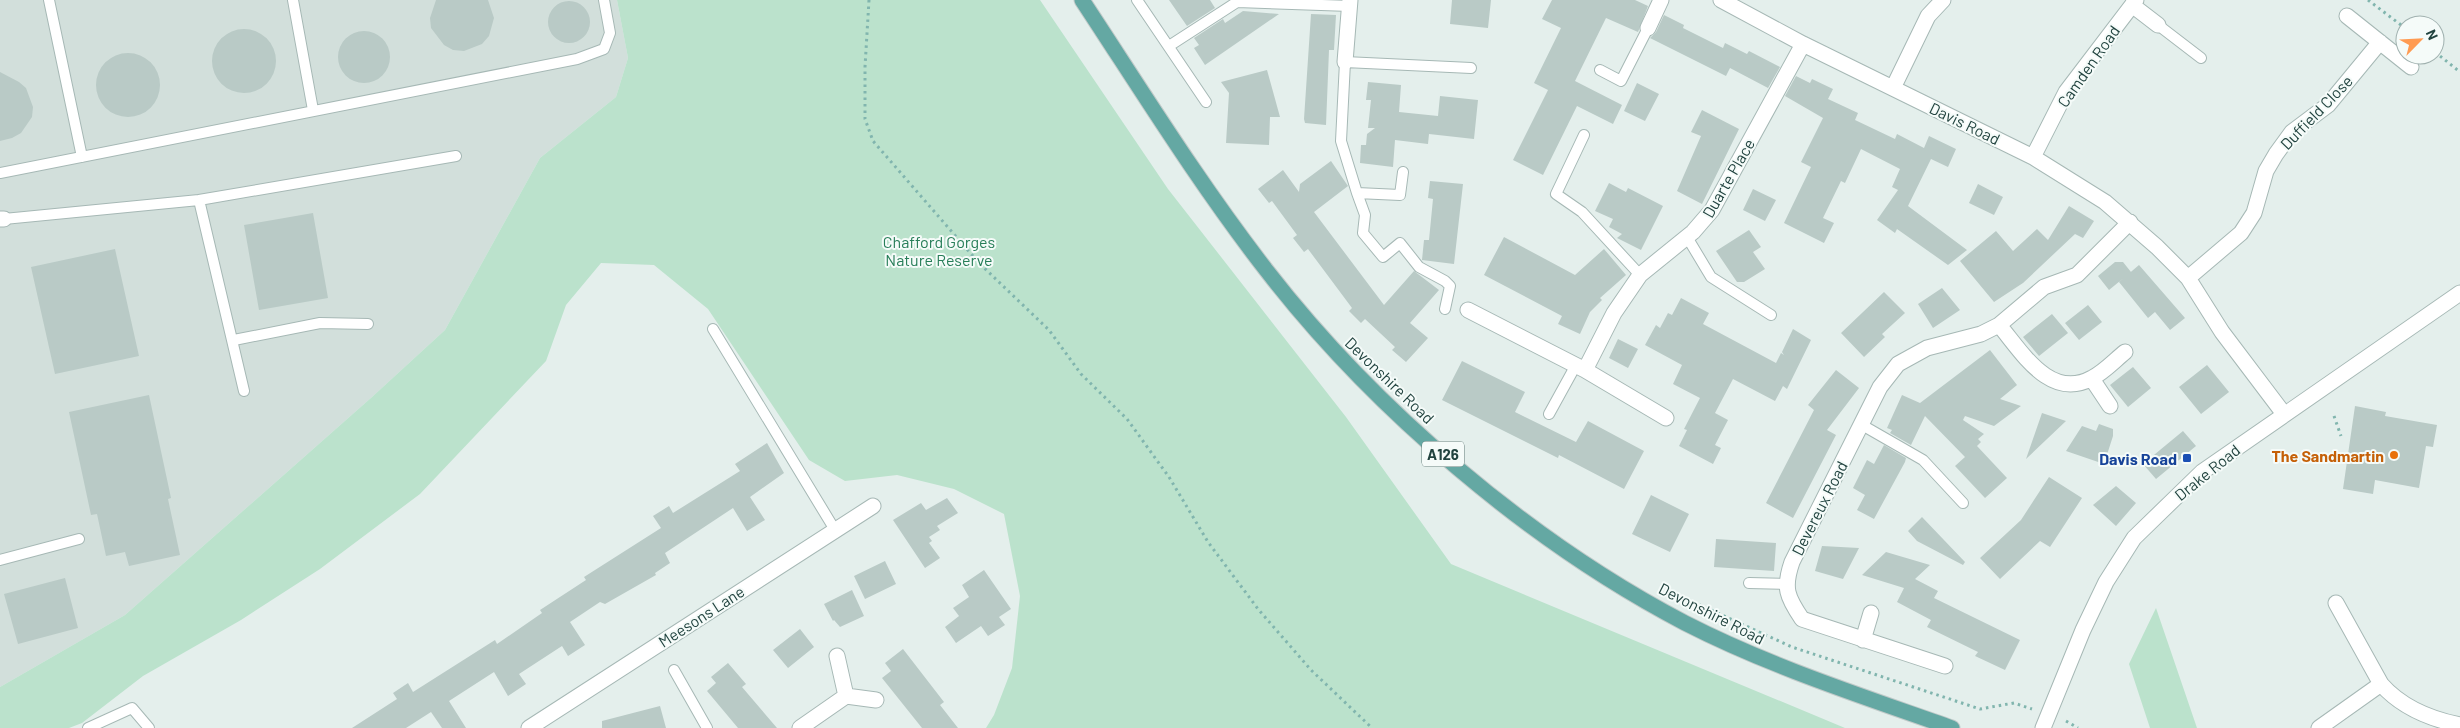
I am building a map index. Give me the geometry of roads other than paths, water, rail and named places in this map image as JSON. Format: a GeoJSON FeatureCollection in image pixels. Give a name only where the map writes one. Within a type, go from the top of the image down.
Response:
{"type":"FeatureCollection","features":[{"type":"Feature","properties":{"kind":"main road","name":"Devonshire Road"},"geometry":{"type":"LineString","coordinates":[[1082,0],[1207,189],[1267,271],[1333,351],[1425,438],[1514,513],[1616,583],[1686,623],[1784,668],[1952,728]]}},
{"type":"Feature","properties":{"kind":"street"},"geometry":{"type":"LineString","coordinates":[[1648,28],[1661,0]]}},
{"type":"Feature","properties":{"kind":"street","name":"Davis Road"},"geometry":{"type":"LineString","coordinates":[[1722,0],[1802,44],[2033,158],[2105,202],[2130,222],[2188,278],[2222,332],[2284,414]]}},
{"type":"Feature","properties":{"kind":"street"},"geometry":{"type":"LineString","coordinates":[[1893,88],[1928,16],[1943,0]]}},
{"type":"Feature","properties":{"kind":"street","name":"Camden Road"},"geometry":{"type":"LineString","coordinates":[[2033,158],[2066,92],[2134,2],[2158,25]]}},
{"type":"Feature","properties":{"kind":"street"},"geometry":{"type":"LineString","coordinates":[[1345,62],[1350,3]]}},
{"type":"Feature","properties":{"kind":"street"},"geometry":{"type":"LineString","coordinates":[[2347,16],[2411,67]]}},
{"type":"Feature","properties":{"kind":"street","name":"Duffield Close"},"geometry":{"type":"LineString","coordinates":[[2188,278],[2241,233],[2254,213],[2266,172],[2281,147],[2292,132],[2328,105],[2380,42]]}},
{"type":"Feature","properties":{"kind":"street","name":"Duarte Place"},"geometry":{"type":"LineString","coordinates":[[1580,368],[1640,275],[1687,237],[1712,210],[1802,44]]}},
{"type":"Feature","properties":{"kind":"street","name":"Devereux Road"},"geometry":{"type":"LineString","coordinates":[[1786,584],[1792,562],[1880,387],[1898,364],[1927,348],[1981,334],[1998,325],[2044,287],[2077,275],[2130,222]]}},
{"type":"Feature","properties":{"kind":"street","name":"Drake Road"},"geometry":{"type":"LineString","coordinates":[[2043,728],[2083,630],[2106,582],[2134,538],[2202,472],[2460,293]]}},
{"type":"Feature","properties":{"kind":"street"},"geometry":{"type":"LineString","coordinates":[[1468,310],[1580,368],[1666,418]]}},
{"type":"Feature","properties":{"kind":"street"},"geometry":{"type":"LineString","coordinates":[[1998,325],[2043,376],[2069,385],[2092,379],[2125,352]]}},
{"type":"Feature","properties":{"kind":"street"},"geometry":{"type":"LineString","coordinates":[[2092,379],[2110,406]]}},
{"type":"Feature","properties":{"kind":"street","name":"Meesons Lane"},"geometry":{"type":"LineString","coordinates":[[529,728],[873,506]]}},
{"type":"Feature","properties":{"kind":"street"},"geometry":{"type":"LineString","coordinates":[[1786,584],[1790,601],[1802,619],[1944,666]]}},
{"type":"Feature","properties":{"kind":"street"},"geometry":{"type":"LineString","coordinates":[[2336,603],[2381,684],[2391,695],[2430,719],[2460,725]]}},
{"type":"Feature","properties":{"kind":"street"},"geometry":{"type":"LineString","coordinates":[[1862,640],[1871,613]]}},
{"type":"Feature","properties":{"kind":"street"},"geometry":{"type":"LineString","coordinates":[[837,656],[846,696]]}},
{"type":"Feature","properties":{"kind":"street"},"geometry":{"type":"LineString","coordinates":[[2319,728],[2381,684]]}},
{"type":"Feature","properties":{"kind":"street"},"geometry":{"type":"LineString","coordinates":[[800,728],[846,696],[876,700]]}},
{"type":"Feature","properties":{"kind":"lane"},"geometry":{"type":"LineString","coordinates":[[49,0],[82,157]]}},
{"type":"Feature","properties":{"kind":"lane"},"geometry":{"type":"LineString","coordinates":[[293,0],[313,110]]}},
{"type":"Feature","properties":{"kind":"lane"},"geometry":{"type":"LineString","coordinates":[[0,173],[577,59],[604,49],[610,33],[604,0]]}},
{"type":"Feature","properties":{"kind":"lane"},"geometry":{"type":"LineString","coordinates":[[1137,0],[1206,102]]}},
{"type":"Feature","properties":{"kind":"lane"},"geometry":{"type":"LineString","coordinates":[[1169,46],[1237,2],[1350,3]]}},
{"type":"Feature","properties":{"kind":"lane"},"geometry":{"type":"LineString","coordinates":[[2158,25],[2201,58]]}},
{"type":"Feature","properties":{"kind":"lane"},"geometry":{"type":"LineString","coordinates":[[1600,70],[1621,81],[1648,28]]}},
{"type":"Feature","properties":{"kind":"lane"},"geometry":{"type":"LineString","coordinates":[[1445,309],[1450,286],[1445,281],[1419,267],[1400,243],[1383,257],[1362,232],[1365,215],[1341,141],[1345,62],[1471,68]]}},
{"type":"Feature","properties":{"kind":"lane"},"geometry":{"type":"LineString","coordinates":[[1584,135],[1556,194],[1582,212],[1640,275]]}},
{"type":"Feature","properties":{"kind":"lane"},"geometry":{"type":"LineString","coordinates":[[2,219],[199,200],[456,156]]}},
{"type":"Feature","properties":{"kind":"lane"},"geometry":{"type":"LineString","coordinates":[[1357,192],[1400,195],[1402,172]]}},
{"type":"Feature","properties":{"kind":"lane"},"geometry":{"type":"LineString","coordinates":[[199,200],[234,340],[244,391]]}},
{"type":"Feature","properties":{"kind":"lane"},"geometry":{"type":"LineString","coordinates":[[1687,237],[1711,277],[1771,315]]}},
{"type":"Feature","properties":{"kind":"lane"},"geometry":{"type":"LineString","coordinates":[[234,340],[320,323],[368,324]]}},
{"type":"Feature","properties":{"kind":"lane"},"geometry":{"type":"LineString","coordinates":[[713,329],[834,530]]}},
{"type":"Feature","properties":{"kind":"lane"},"geometry":{"type":"LineString","coordinates":[[1550,414],[1580,368]]}},
{"type":"Feature","properties":{"kind":"lane"},"geometry":{"type":"LineString","coordinates":[[1862,425],[1924,460],[1963,503]]}},
{"type":"Feature","properties":{"kind":"lane"},"geometry":{"type":"LineString","coordinates":[[0,560],[79,540]]}},
{"type":"Feature","properties":{"kind":"lane"},"geometry":{"type":"LineString","coordinates":[[1749,583],[1786,584]]}},
{"type":"Feature","properties":{"kind":"lane"},"geometry":{"type":"LineString","coordinates":[[674,670],[708,728]]}},
{"type":"Feature","properties":{"kind":"lane"},"geometry":{"type":"LineString","coordinates":[[88,728],[132,708],[149,728]]}},
{"type":"Feature","properties":{"kind":"place","name":"The Sandmartin"},"geometry":{"type":"Point","coordinates":[2394,455]}},
{"type":"Feature","properties":{"kind":"place","name":"Davis Road"},"geometry":{"type":"Point","coordinates":[2187,458]}},
{"type":"Feature","properties":{"kind":"park label","name":"Chafford Gorges Nature Reserve"},"geometry":{"type":"Point","coordinates":[939,250]}}]}
